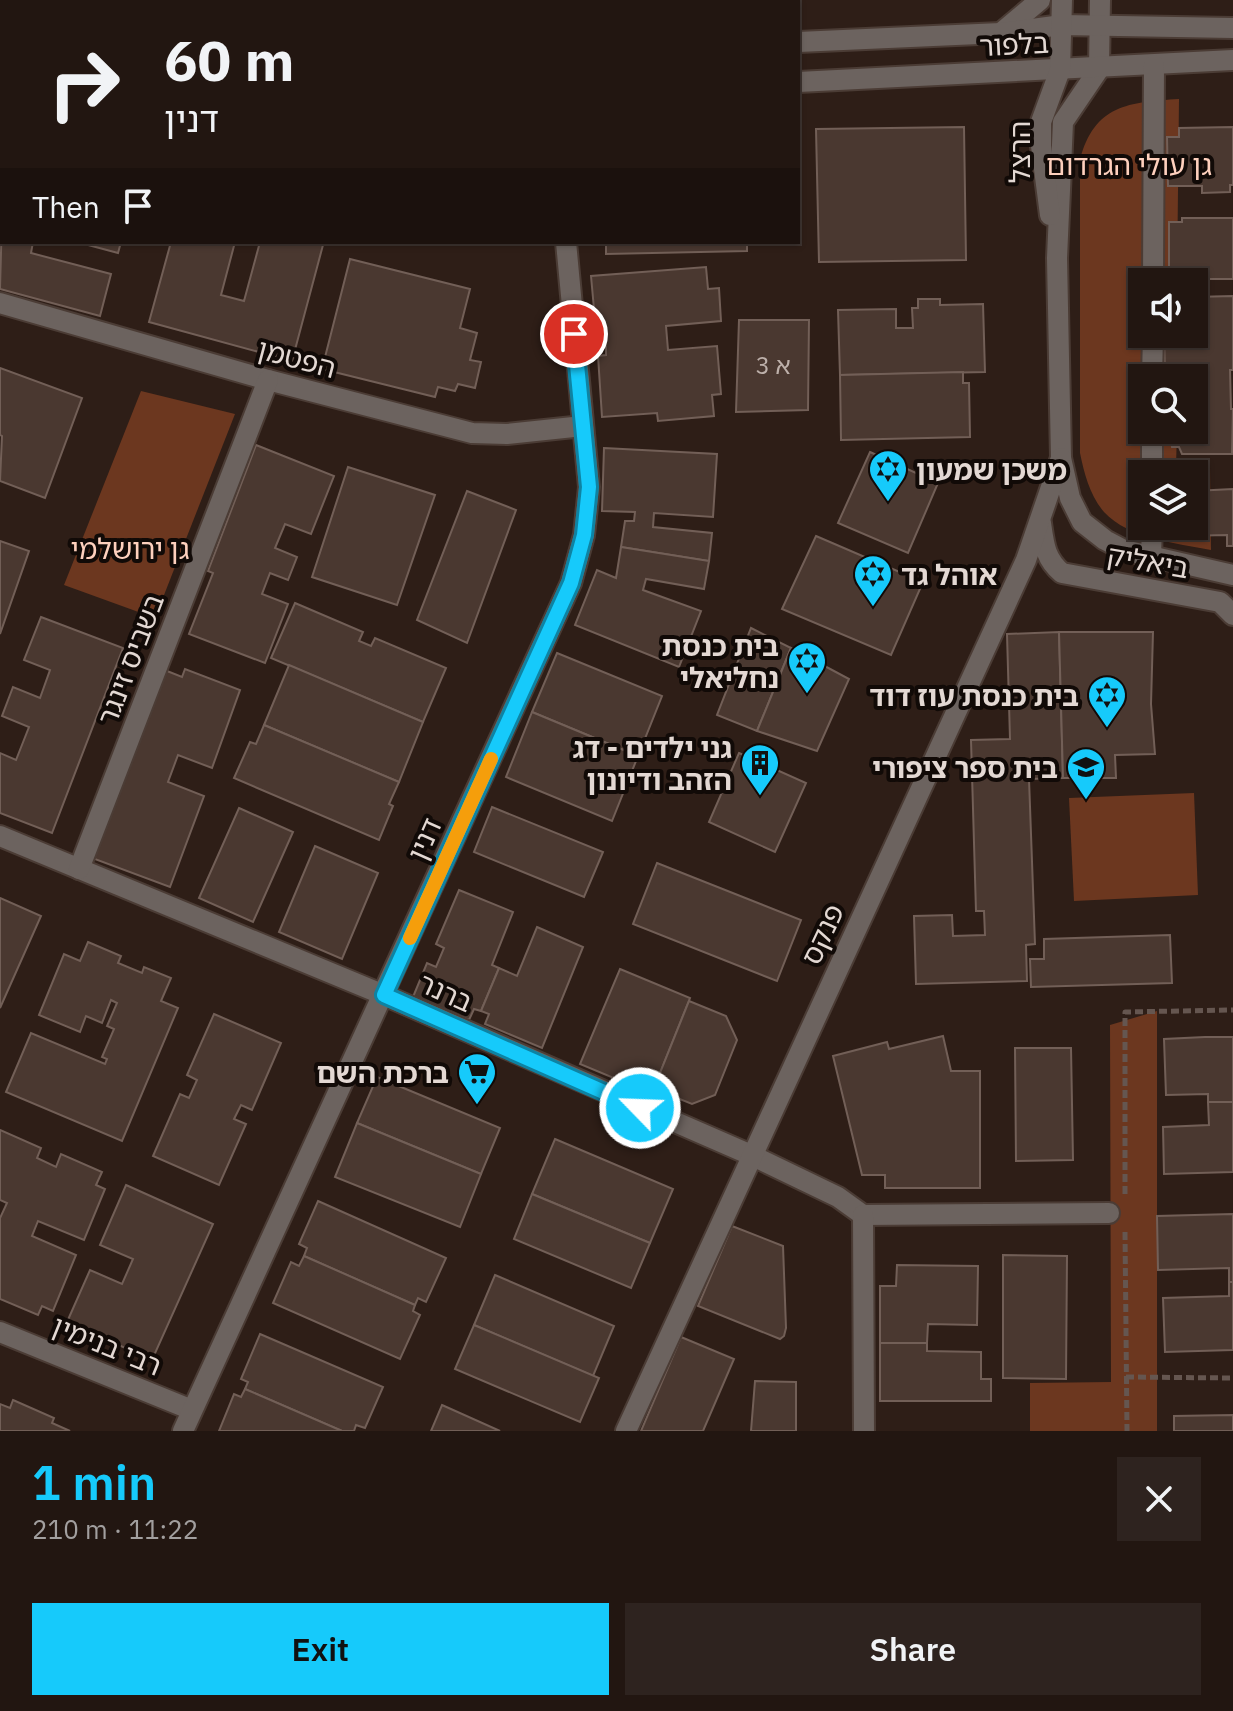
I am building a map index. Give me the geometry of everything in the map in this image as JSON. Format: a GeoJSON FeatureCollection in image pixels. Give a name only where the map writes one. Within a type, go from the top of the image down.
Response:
{"type":"FeatureCollection","features":[{"type":"Feature","properties":{"kind":"street"},"geometry":{"type":"LineString","coordinates":[[1001,33],[1040,0]]}},
{"type":"Feature","properties":{"kind":"street","name":"הרצל"},"geometry":{"type":"LineString","coordinates":[[1057,258],[1041,146],[1041,122],[1060,70],[1062,0]]}},
{"type":"Feature","properties":{"kind":"street"},"geometry":{"type":"LineString","coordinates":[[1099,69],[1100,0]]}},
{"type":"Feature","properties":{"kind":"street","name":"בלפור"},"geometry":{"type":"LineString","coordinates":[[800,42],[1001,33],[1062,25],[1233,28]]}},
{"type":"Feature","properties":{"kind":"street","name":"בלפור"},"geometry":{"type":"LineString","coordinates":[[800,82],[1233,60]]}},
{"type":"Feature","properties":{"kind":"street"},"geometry":{"type":"LineString","coordinates":[[1153,268],[1154,65]]}},
{"type":"Feature","properties":{"kind":"street","name":"הרצל"},"geometry":{"type":"LineString","coordinates":[[1061,458],[1057,258],[1063,122],[1099,69]]}},
{"type":"Feature","properties":{"kind":"street","name":"דנין"},"geometry":{"type":"LineString","coordinates":[[183,1431],[571,583],[584,535],[589,487],[566,244]]}},
{"type":"Feature","properties":{"kind":"street","name":"הפטמן"},"geometry":{"type":"LineString","coordinates":[[0,303],[268,380],[472,433],[507,434],[583,426]]}},
{"type":"Feature","properties":{"kind":"street","name":"בשביס זינגר"},"geometry":{"type":"LineString","coordinates":[[79,869],[268,380]]}},
{"type":"Feature","properties":{"kind":"street","name":"פנקס"},"geometry":{"type":"LineString","coordinates":[[626,1431],[1019,575],[1061,458]]}},
{"type":"Feature","properties":{"kind":"street","name":"ביאליק"},"geometry":{"type":"LineString","coordinates":[[1061,458],[1070,498],[1082,522],[1113,545],[1233,575]]}},
{"type":"Feature","properties":{"kind":"street","name":"ביאליק"},"geometry":{"type":"LineString","coordinates":[[1041,519],[1045,553],[1062,573],[1220,602],[1233,615]]}},
{"type":"Feature","properties":{"kind":"street"},"geometry":{"type":"LineString","coordinates":[[1151,556],[1152,540]]}},
{"type":"Feature","properties":{"kind":"street","name":"ברנר"},"geometry":{"type":"LineString","coordinates":[[0,836],[384,995],[751,1155],[838,1197],[863,1215]]}},
{"type":"Feature","properties":{"kind":"street"},"geometry":{"type":"LineString","coordinates":[[864,1431],[863,1215],[1109,1213]]}},
{"type":"Feature","properties":{"kind":"street","name":"רבי בנימין"},"geometry":{"type":"LineString","coordinates":[[0,1332],[192,1410]]}},
{"type":"Feature","properties":{"kind":"path"},"geometry":{"type":"LineString","coordinates":[[1125,1012],[1233,1010]]}},
{"type":"Feature","properties":{"kind":"path"},"geometry":{"type":"LineString","coordinates":[[1126,1377],[1233,1378]]}},
{"type":"Feature","properties":{"kind":"green space","name":"גן עולי הגרדום"},"geometry":{"type":"Polygon","coordinates":[[[1179,99],[1177,268],[1128,268],[1128,348],[1177,348],[1177,364],[1128,364],[1128,444],[1177,444],[1176,460],[1128,460],[1128,529],[1104,512],[1095,499],[1080,453],[1080,160],[1086,142],[1104,117],[1129,105],[1179,99]]]}},
{"type":"Feature","properties":{"kind":"green space","name":"גן ירושלמי"},"geometry":{"type":"Polygon","coordinates":[[[141,391],[235,414],[155,618],[64,585],[141,391]]]}},
{"type":"Feature","properties":{"kind":"green space","name":"גן עולי הגרדום"},"geometry":{"type":"Polygon","coordinates":[[[1208,468],[1210,468],[1211,550],[1164,540],[1208,540],[1208,468]]]}},
{"type":"Feature","properties":{"kind":"green space"},"geometry":{"type":"Polygon","coordinates":[[[1194,793],[1198,895],[1074,901],[1069,798],[1194,793]]]}},
{"type":"Feature","properties":{"kind":"green space"},"geometry":{"type":"Polygon","coordinates":[[[1157,1011],[1157,1431],[1030,1431],[1030,1383],[1111,1382],[1110,1025],[1157,1011]]]}},
{"type":"Feature","properties":{"kind":"building"},"geometry":{"type":"Polygon","coordinates":[[[964,127],[966,260],[819,262],[816,129],[964,127]]]}},
{"type":"Feature","properties":{"kind":"building"},"geometry":{"type":"Polygon","coordinates":[[[1233,127],[1233,185],[1230,185],[1230,192],[1202,193],[1202,186],[1168,186],[1167,137],[1179,137],[1179,128],[1233,127]]]}},
{"type":"Feature","properties":{"kind":"building"},"geometry":{"type":"Polygon","coordinates":[[[1182,218],[1233,218],[1233,279],[1208,279],[1208,268],[1169,268],[1169,222],[1182,222],[1182,218]]]}},
{"type":"Feature","properties":{"kind":"building"},"geometry":{"type":"Polygon","coordinates":[[[1,244],[33,244],[31,253],[111,274],[100,316],[0,289],[1,244]]]}},
{"type":"Feature","properties":{"kind":"building"},"geometry":{"type":"Polygon","coordinates":[[[84,244],[120,244],[118,253],[84,244]]]}},
{"type":"Feature","properties":{"kind":"building"},"geometry":{"type":"Polygon","coordinates":[[[170,244],[234,244],[221,295],[244,301],[259,244],[323,245],[292,361],[149,322],[170,244]]]}},
{"type":"Feature","properties":{"kind":"building"},"geometry":{"type":"Polygon","coordinates":[[[606,244],[747,244],[747,251],[606,254],[606,244]]]}},
{"type":"Feature","properties":{"kind":"building"},"geometry":{"type":"Polygon","coordinates":[[[350,259],[470,289],[460,328],[477,333],[470,360],[481,362],[475,388],[458,384],[455,391],[438,387],[435,397],[322,369],[350,259]]]}},
{"type":"Feature","properties":{"kind":"building"},"geometry":{"type":"Polygon","coordinates":[[[706,267],[708,289],[719,288],[721,321],[666,326],[668,350],[717,346],[721,394],[712,395],[714,416],[658,421],[657,413],[602,417],[598,356],[606,355],[606,343],[604,331],[596,331],[591,276],[706,267]]]}},
{"type":"Feature","properties":{"kind":"building"},"geometry":{"type":"Polygon","coordinates":[[[1233,296],[1233,370],[1230,370],[1232,454],[1182,454],[1179,447],[1172,447],[1171,444],[1208,444],[1208,364],[1165,364],[1164,348],[1208,348],[1208,297],[1233,296]]]}},
{"type":"Feature","properties":{"kind":"building"},"geometry":{"type":"Polygon","coordinates":[[[918,299],[940,299],[940,305],[983,304],[985,372],[840,375],[838,310],[896,309],[896,328],[913,328],[912,308],[918,308],[918,299]]]}},
{"type":"Feature","properties":{"kind":"building"},"geometry":{"type":"Polygon","coordinates":[[[739,320],[809,320],[808,410],[736,412],[739,320]]]}},
{"type":"Feature","properties":{"kind":"building"},"geometry":{"type":"Polygon","coordinates":[[[0,368],[82,398],[45,498],[0,481],[0,368]]]}},
{"type":"Feature","properties":{"kind":"building"},"geometry":{"type":"Polygon","coordinates":[[[963,372],[963,383],[969,383],[970,437],[841,440],[840,375],[963,372]]]}},
{"type":"Feature","properties":{"kind":"building"},"geometry":{"type":"Polygon","coordinates":[[[256,445],[334,476],[311,534],[285,524],[275,548],[297,557],[288,580],[270,573],[262,594],[288,604],[265,663],[189,634],[213,573],[208,571],[256,445]]]}},
{"type":"Feature","properties":{"kind":"building"},"geometry":{"type":"Polygon","coordinates":[[[604,448],[717,454],[713,517],[654,513],[653,527],[712,533],[709,561],[621,547],[625,521],[634,521],[635,512],[602,511],[604,448]]]}},
{"type":"Feature","properties":{"kind":"building","name":"משכן שמעון"},"geometry":{"type":"Polygon","coordinates":[[[870,452],[938,483],[908,553],[838,523],[870,452]]]}},
{"type":"Feature","properties":{"kind":"building"},"geometry":{"type":"Polygon","coordinates":[[[348,467],[435,495],[397,605],[312,577],[348,467]]]}},
{"type":"Feature","properties":{"kind":"building"},"geometry":{"type":"Polygon","coordinates":[[[1233,489],[1233,546],[1227,546],[1227,535],[1208,535],[1208,490],[1233,489]]]}},
{"type":"Feature","properties":{"kind":"building"},"geometry":{"type":"Polygon","coordinates":[[[467,491],[516,510],[467,643],[417,620],[467,491]]]}},
{"type":"Feature","properties":{"kind":"building"},"geometry":{"type":"Polygon","coordinates":[[[816,536],[923,582],[891,655],[782,609],[816,536]]]}},
{"type":"Feature","properties":{"kind":"building"},"geometry":{"type":"Polygon","coordinates":[[[0,541],[29,551],[0,634],[0,541]]]}},
{"type":"Feature","properties":{"kind":"building"},"geometry":{"type":"Polygon","coordinates":[[[621,547],[709,561],[704,589],[646,579],[643,590],[701,611],[679,667],[575,625],[597,570],[616,578],[621,547]]]}},
{"type":"Feature","properties":{"kind":"building"},"geometry":{"type":"Polygon","coordinates":[[[295,603],[363,632],[359,641],[371,646],[375,638],[446,668],[423,722],[271,658],[295,603]]]}},
{"type":"Feature","properties":{"kind":"building"},"geometry":{"type":"Polygon","coordinates":[[[41,617],[123,648],[52,833],[0,813],[0,753],[16,760],[29,727],[2,716],[13,687],[40,698],[50,670],[24,660],[41,617]]]}},
{"type":"Feature","properties":{"kind":"building"},"geometry":{"type":"Polygon","coordinates":[[[751,628],[791,648],[757,731],[717,715],[751,628]]]}},
{"type":"Feature","properties":{"kind":"building"},"geometry":{"type":"Polygon","coordinates":[[[1059,632],[1063,778],[1029,779],[1035,944],[1026,945],[1027,981],[916,984],[914,916],[952,915],[953,936],[985,935],[984,911],[976,911],[971,740],[1010,739],[1007,634],[1059,632]]]}},
{"type":"Feature","properties":{"kind":"building","name":"בית כנסת עוז דוד"},"geometry":{"type":"Polygon","coordinates":[[[1059,632],[1153,632],[1151,704],[1155,754],[1115,755],[1116,778],[1063,778],[1059,632]]]}},
{"type":"Feature","properties":{"kind":"building","name":"בית כנסת נחליאלי"},"geometry":{"type":"Polygon","coordinates":[[[791,648],[849,679],[817,751],[757,731],[791,648]]]}},
{"type":"Feature","properties":{"kind":"building"},"geometry":{"type":"Polygon","coordinates":[[[557,653],[662,696],[638,756],[532,712],[557,653]]]}},
{"type":"Feature","properties":{"kind":"building"},"geometry":{"type":"Polygon","coordinates":[[[289,665],[423,722],[399,782],[264,725],[289,665]]]}},
{"type":"Feature","properties":{"kind":"building"},"geometry":{"type":"Polygon","coordinates":[[[162,669],[182,677],[185,669],[240,690],[212,768],[178,755],[168,782],[204,796],[170,887],[92,858],[162,669]]]}},
{"type":"Feature","properties":{"kind":"building"},"geometry":{"type":"Polygon","coordinates":[[[532,712],[638,756],[612,821],[506,777],[532,712]]]}},
{"type":"Feature","properties":{"kind":"building"},"geometry":{"type":"Polygon","coordinates":[[[264,725],[399,782],[379,840],[234,778],[250,742],[256,744],[264,725]]]}},
{"type":"Feature","properties":{"kind":"building","name":"גני ילדים - דג הזהב ודיונון"},"geometry":{"type":"Polygon","coordinates":[[[739,753],[806,783],[775,852],[709,822],[739,753]]]}},
{"type":"Feature","properties":{"kind":"building"},"geometry":{"type":"Polygon","coordinates":[[[492,807],[603,852],[584,897],[474,852],[492,807]]]}},
{"type":"Feature","properties":{"kind":"building"},"geometry":{"type":"Polygon","coordinates":[[[239,808],[293,832],[253,922],[199,898],[239,808]]]}},
{"type":"Feature","properties":{"kind":"building"},"geometry":{"type":"Polygon","coordinates":[[[315,846],[378,873],[342,959],[279,932],[315,846]]]}},
{"type":"Feature","properties":{"kind":"building"},"geometry":{"type":"Polygon","coordinates":[[[657,863],[801,920],[777,981],[633,924],[657,863]]]}},
{"type":"Feature","properties":{"kind":"building"},"geometry":{"type":"Polygon","coordinates":[[[459,890],[513,912],[492,965],[499,968],[481,1011],[474,1009],[469,1020],[413,997],[427,963],[436,967],[444,948],[436,944],[459,890]]]}},
{"type":"Feature","properties":{"kind":"building"},"geometry":{"type":"Polygon","coordinates":[[[0,898],[41,916],[0,1008],[0,898]]]}},
{"type":"Feature","properties":{"kind":"building"},"geometry":{"type":"Polygon","coordinates":[[[537,927],[583,947],[542,1048],[485,1024],[489,1014],[481,1011],[499,968],[517,976],[537,927]]]}},
{"type":"Feature","properties":{"kind":"building"},"geometry":{"type":"Polygon","coordinates":[[[1170,935],[1172,983],[1031,987],[1030,959],[1044,959],[1044,939],[1170,935]]]}},
{"type":"Feature","properties":{"kind":"building"},"geometry":{"type":"Polygon","coordinates":[[[88,942],[121,956],[118,963],[142,973],[144,967],[171,978],[161,1001],[178,1008],[122,1141],[6,1092],[31,1033],[105,1064],[107,1059],[102,1057],[114,1029],[107,1026],[117,1003],[111,1000],[102,1023],[86,1016],[80,1032],[39,1015],[64,954],[80,961],[88,942]]]}},
{"type":"Feature","properties":{"kind":"building"},"geometry":{"type":"Polygon","coordinates":[[[620,969],[690,998],[658,1078],[646,1073],[640,1089],[580,1064],[620,969]]]}},
{"type":"Feature","properties":{"kind":"building"},"geometry":{"type":"Polygon","coordinates":[[[689,1001],[726,1016],[737,1040],[715,1095],[692,1104],[662,1092],[666,1081],[658,1078],[689,1001]]]}},
{"type":"Feature","properties":{"kind":"building"},"geometry":{"type":"Polygon","coordinates":[[[214,1014],[281,1043],[252,1110],[241,1105],[234,1119],[246,1124],[219,1185],[153,1156],[180,1094],[189,1098],[197,1080],[187,1075],[214,1014]]]}},
{"type":"Feature","properties":{"kind":"building"},"geometry":{"type":"Polygon","coordinates":[[[943,1036],[951,1071],[980,1071],[980,1188],[885,1188],[885,1175],[862,1175],[833,1056],[887,1042],[889,1049],[943,1036]]]}},
{"type":"Feature","properties":{"kind":"building"},"geometry":{"type":"Polygon","coordinates":[[[1233,1037],[1233,1102],[1208,1102],[1208,1094],[1166,1095],[1164,1039],[1233,1037]]]}},
{"type":"Feature","properties":{"kind":"building"},"geometry":{"type":"Polygon","coordinates":[[[1015,1048],[1071,1048],[1073,1160],[1016,1161],[1015,1048]]]}},
{"type":"Feature","properties":{"kind":"building"},"geometry":{"type":"Polygon","coordinates":[[[377,1077],[500,1128],[481,1174],[357,1123],[377,1077]]]}},
{"type":"Feature","properties":{"kind":"building"},"geometry":{"type":"Polygon","coordinates":[[[1208,1102],[1233,1102],[1233,1172],[1164,1174],[1163,1127],[1209,1125],[1208,1102]]]}},
{"type":"Feature","properties":{"kind":"building"},"geometry":{"type":"Polygon","coordinates":[[[357,1123],[481,1174],[460,1227],[335,1177],[357,1123]]]}},
{"type":"Feature","properties":{"kind":"building"},"geometry":{"type":"Polygon","coordinates":[[[0,1130],[41,1148],[37,1158],[56,1167],[61,1154],[102,1172],[96,1185],[105,1189],[84,1240],[38,1221],[32,1236],[76,1255],[53,1311],[42,1306],[38,1315],[0,1299],[0,1218],[7,1203],[0,1200],[0,1130]]]}},
{"type":"Feature","properties":{"kind":"building"},"geometry":{"type":"Polygon","coordinates":[[[555,1139],[673,1189],[650,1243],[532,1194],[555,1139]]]}},
{"type":"Feature","properties":{"kind":"building"},"geometry":{"type":"Polygon","coordinates":[[[126,1185],[213,1224],[152,1360],[67,1322],[90,1270],[122,1284],[133,1259],[100,1245],[126,1185]]]}},
{"type":"Feature","properties":{"kind":"building"},"geometry":{"type":"Polygon","coordinates":[[[532,1194],[650,1243],[631,1288],[514,1239],[532,1194]]]}},
{"type":"Feature","properties":{"kind":"building"},"geometry":{"type":"Polygon","coordinates":[[[318,1201],[446,1258],[426,1302],[418,1298],[415,1305],[304,1256],[307,1248],[299,1244],[318,1201]]]}},
{"type":"Feature","properties":{"kind":"building"},"geometry":{"type":"Polygon","coordinates":[[[1233,1214],[1233,1282],[1229,1282],[1229,1268],[1158,1270],[1157,1216],[1233,1214]]]}},
{"type":"Feature","properties":{"kind":"building"},"geometry":{"type":"Polygon","coordinates":[[[732,1226],[783,1246],[786,1328],[780,1339],[698,1306],[732,1226]]]}},
{"type":"Feature","properties":{"kind":"building"},"geometry":{"type":"Polygon","coordinates":[[[1003,1255],[1067,1256],[1066,1379],[1003,1378],[1003,1255]]]}},
{"type":"Feature","properties":{"kind":"building"},"geometry":{"type":"Polygon","coordinates":[[[304,1256],[415,1305],[413,1311],[420,1315],[400,1359],[273,1303],[291,1262],[299,1266],[304,1256]]]}},
{"type":"Feature","properties":{"kind":"building"},"geometry":{"type":"Polygon","coordinates":[[[897,1265],[978,1266],[977,1325],[928,1324],[927,1343],[880,1343],[880,1286],[896,1286],[897,1265]]]}},
{"type":"Feature","properties":{"kind":"building"},"geometry":{"type":"Polygon","coordinates":[[[495,1275],[614,1326],[593,1376],[474,1325],[495,1275]]]}},
{"type":"Feature","properties":{"kind":"building"},"geometry":{"type":"Polygon","coordinates":[[[1229,1282],[1233,1282],[1233,1350],[1165,1352],[1163,1298],[1229,1296],[1229,1282]]]}},
{"type":"Feature","properties":{"kind":"building"},"geometry":{"type":"Polygon","coordinates":[[[474,1325],[599,1378],[580,1422],[455,1369],[474,1325]]]}},
{"type":"Feature","properties":{"kind":"building"},"geometry":{"type":"Polygon","coordinates":[[[260,1334],[383,1387],[365,1428],[356,1425],[354,1431],[342,1431],[245,1389],[248,1382],[241,1379],[260,1334]]]}},
{"type":"Feature","properties":{"kind":"building"},"geometry":{"type":"Polygon","coordinates":[[[681,1337],[734,1359],[703,1431],[641,1431],[681,1337]]]}},
{"type":"Feature","properties":{"kind":"building"},"geometry":{"type":"Polygon","coordinates":[[[880,1343],[927,1343],[927,1351],[981,1352],[981,1379],[991,1379],[991,1401],[880,1401],[880,1343]]]}},
{"type":"Feature","properties":{"kind":"building"},"geometry":{"type":"Polygon","coordinates":[[[755,1381],[796,1382],[796,1431],[751,1431],[755,1381]]]}},
{"type":"Feature","properties":{"kind":"building"},"geometry":{"type":"Polygon","coordinates":[[[245,1389],[342,1431],[219,1431],[234,1394],[241,1397],[245,1389]]]}},
{"type":"Feature","properties":{"kind":"building"},"geometry":{"type":"Polygon","coordinates":[[[13,1400],[54,1418],[52,1423],[70,1431],[0,1431],[0,1404],[10,1408],[13,1400]]]}},
{"type":"Feature","properties":{"kind":"building"},"geometry":{"type":"Polygon","coordinates":[[[442,1405],[500,1431],[431,1431],[442,1405]]]}},
{"type":"Feature","properties":{"kind":"building"},"geometry":{"type":"Polygon","coordinates":[[[1233,1415],[1233,1431],[1174,1431],[1174,1416],[1233,1415]]]}},
{"type":"Feature","properties":{"kind":"slow traffic"},"geometry":{"type":"LineString","coordinates":[[410,938],[491,759]]}},
{"type":"Feature","properties":{"kind":"place","name":"משכן שמעון"},"geometry":{"type":"Point","coordinates":[888,503]}},
{"type":"Feature","properties":{"kind":"place","name":"אוהל גד"},"geometry":{"type":"Point","coordinates":[873,608]}},
{"type":"Feature","properties":{"kind":"place","name":"בית כנסת נחליאלי"},"geometry":{"type":"Point","coordinates":[807,695]}},
{"type":"Feature","properties":{"kind":"place","name":"בית כנסת עוז דוד"},"geometry":{"type":"Point","coordinates":[1107,729]}},
{"type":"Feature","properties":{"kind":"place","name":"גני ילדים - דג הזהב ודיונון"},"geometry":{"type":"Point","coordinates":[760,797]}},
{"type":"Feature","properties":{"kind":"place","name":"בית ספר ציפורי"},"geometry":{"type":"Point","coordinates":[1086,801]}},
{"type":"Feature","properties":{"kind":"place","name":"ברכת השם"},"geometry":{"type":"Point","coordinates":[477,1106]}},
{"type":"Feature","properties":{"kind":"route"},"geometry":{"type":"LineString","coordinates":[[574,334],[589,487],[584,535],[571,583],[384,995],[640,1108]]}}]}
